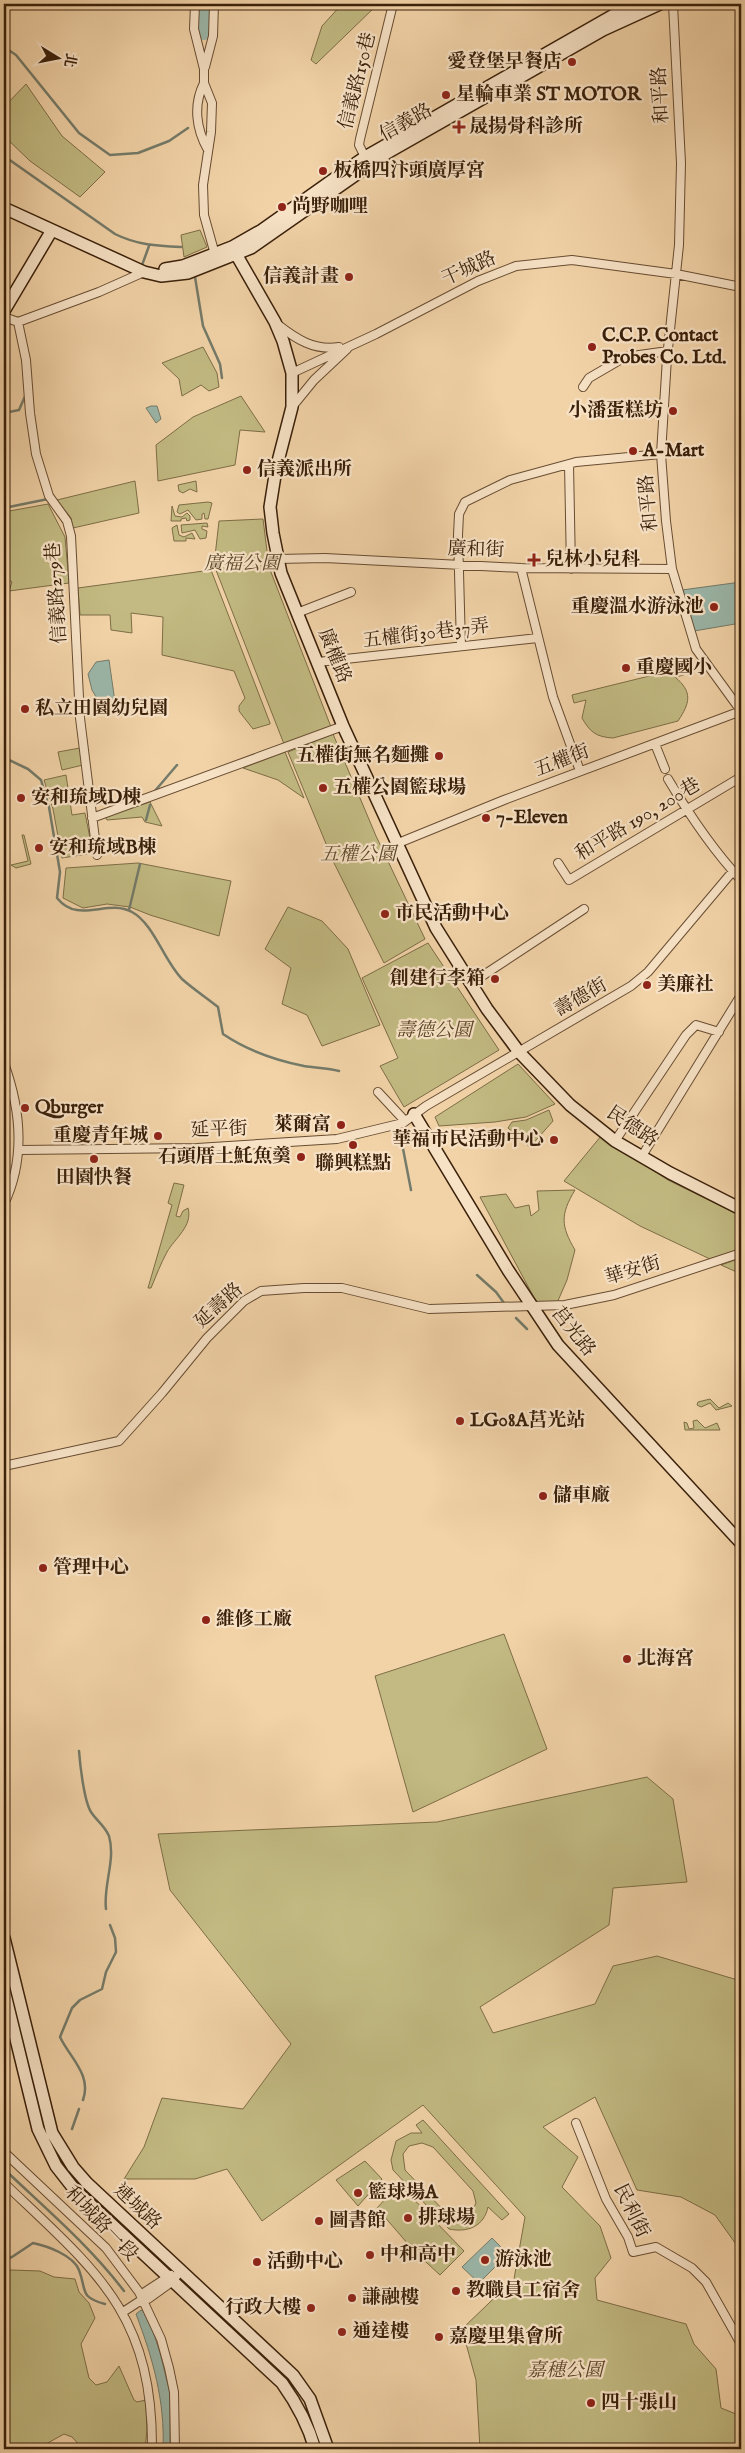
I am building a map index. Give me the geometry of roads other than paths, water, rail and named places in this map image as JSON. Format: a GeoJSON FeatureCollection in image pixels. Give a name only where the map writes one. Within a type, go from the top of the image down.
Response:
{"type":"FeatureCollection","features":[{"type":"Feature","properties":{"kind":"street"},"geometry":{"type":"LineString","coordinates":[[195,4],[194,29],[204,69],[204,83],[212,103],[211,132],[203,185],[204,215],[216,258]]}},
{"type":"Feature","properties":{"kind":"street"},"geometry":{"type":"LineString","coordinates":[[204,69],[213,36],[214,4]]}},
{"type":"Feature","properties":{"kind":"street","name":"信義路150巷"},"geometry":{"type":"LineString","coordinates":[[366,161],[359,145],[360,139],[393,4]]}},
{"type":"Feature","properties":{"kind":"street","name":"信義路"},"geometry":{"type":"LineString","coordinates":[[144,272],[183,266],[235,251],[262,230],[366,161],[633,4]]}},
{"type":"Feature","properties":{"kind":"street","name":"信義路"},"geometry":{"type":"LineString","coordinates":[[366,161],[603,30],[660,4]]}},
{"type":"Feature","properties":{"kind":"street","name":"和平路"},"geometry":{"type":"LineString","coordinates":[[673,4],[681,163],[679,245],[668,352],[661,454],[672,569],[696,649],[741,711]]}},
{"type":"Feature","properties":{"kind":"street"},"geometry":{"type":"LineString","coordinates":[[204,83],[198,96],[198,134],[208,150]]}},
{"type":"Feature","properties":{"kind":"street"},"geometry":{"type":"LineString","coordinates":[[4,208],[144,272]]}},
{"type":"Feature","properties":{"kind":"street"},"geometry":{"type":"LineString","coordinates":[[4,311],[52,230]]}},
{"type":"Feature","properties":{"kind":"street","name":"廣權路"},"geometry":{"type":"LineString","coordinates":[[235,251],[275,322],[283,341],[292,374],[292,407],[276,469],[270,507],[278,559],[343,726],[436,928],[470,984],[519,1052]]}},
{"type":"Feature","properties":{"kind":"street","name":"干城路"},"geometry":{"type":"LineString","coordinates":[[292,374],[478,280],[516,266],[565,259],[676,274]]}},
{"type":"Feature","properties":{"kind":"street"},"geometry":{"type":"LineString","coordinates":[[4,318],[18,322],[99,292],[144,272]]}},
{"type":"Feature","properties":{"kind":"street"},"geometry":{"type":"LineString","coordinates":[[676,274],[741,287]]}},
{"type":"Feature","properties":{"kind":"street","name":"信義路279巷"},"geometry":{"type":"LineString","coordinates":[[18,322],[26,360],[30,414],[36,454],[49,496],[67,522],[70,536],[80,718],[97,855]]}},
{"type":"Feature","properties":{"kind":"street"},"geometry":{"type":"LineString","coordinates":[[275,322],[294,337],[310,346],[329,349],[350,345]]}},
{"type":"Feature","properties":{"kind":"street"},"geometry":{"type":"LineString","coordinates":[[292,407],[314,380],[350,345]]}},
{"type":"Feature","properties":{"kind":"street"},"geometry":{"type":"LineString","coordinates":[[582,387],[589,378],[625,357],[668,352]]}},
{"type":"Feature","properties":{"kind":"street"},"geometry":{"type":"LineString","coordinates":[[461,646],[458,565],[459,514],[465,502],[510,480],[569,464],[661,454]]}},
{"type":"Feature","properties":{"kind":"street"},"geometry":{"type":"LineString","coordinates":[[569,464],[571,569]]}},
{"type":"Feature","properties":{"kind":"street","name":"廣和街"},"geometry":{"type":"LineString","coordinates":[[278,559],[298,557],[521,568],[672,569]]}},
{"type":"Feature","properties":{"kind":"street"},"geometry":{"type":"LineString","coordinates":[[521,568],[553,697],[580,772]]}},
{"type":"Feature","properties":{"kind":"street"},"geometry":{"type":"LineString","coordinates":[[298,613],[351,592]]}},
{"type":"Feature","properties":{"kind":"street","name":"五權街30巷37弄"},"geometry":{"type":"LineString","coordinates":[[318,662],[538,638]]}},
{"type":"Feature","properties":{"kind":"street","name":"五權街"},"geometry":{"type":"LineString","coordinates":[[396,844],[741,711]]}},
{"type":"Feature","properties":{"kind":"street"},"geometry":{"type":"LineString","coordinates":[[92,818],[343,726]]}},
{"type":"Feature","properties":{"kind":"street"},"geometry":{"type":"LineString","coordinates":[[655,744],[665,768]]}},
{"type":"Feature","properties":{"kind":"street","name":"和平路 190, 200巷"},"geometry":{"type":"LineString","coordinates":[[558,862],[568,880],[741,777]]}},
{"type":"Feature","properties":{"kind":"street"},"geometry":{"type":"LineString","coordinates":[[668,779],[717,855],[741,880]]}},
{"type":"Feature","properties":{"kind":"street","name":"壽德街"},"geometry":{"type":"LineString","coordinates":[[410,1118],[615,997],[648,972],[733,871]]}},
{"type":"Feature","properties":{"kind":"street"},"geometry":{"type":"LineString","coordinates":[[470,984],[584,909]]}},
{"type":"Feature","properties":{"kind":"street"},"geometry":{"type":"LineString","coordinates":[[642,1156],[741,995]]}},
{"type":"Feature","properties":{"kind":"street"},"geometry":{"type":"LineString","coordinates":[[615,1141],[681,1042],[696,1024],[719,1032]]}},
{"type":"Feature","properties":{"kind":"street","name":"民德路"},"geometry":{"type":"LineString","coordinates":[[519,1052],[566,1100],[615,1141],[670,1173],[741,1209]]}},
{"type":"Feature","properties":{"kind":"street"},"geometry":{"type":"LineString","coordinates":[[4,1204],[16,1172],[20,1150],[17,1110],[5,1068]]}},
{"type":"Feature","properties":{"kind":"street"},"geometry":{"type":"LineString","coordinates":[[378,1092],[410,1118]]}},
{"type":"Feature","properties":{"kind":"street","name":"延平街"},"geometry":{"type":"LineString","coordinates":[[20,1150],[197,1148],[308,1142],[337,1139],[410,1118]]}},
{"type":"Feature","properties":{"kind":"street","name":"莒光路"},"geometry":{"type":"LineString","coordinates":[[410,1118],[531,1308],[579,1369],[741,1543]]}},
{"type":"Feature","properties":{"kind":"street","name":"華安街"},"geometry":{"type":"LineString","coordinates":[[531,1308],[564,1305],[614,1295],[741,1253]]}},
{"type":"Feature","properties":{"kind":"street","name":"延壽路"},"geometry":{"type":"LineString","coordinates":[[4,1466],[119,1441],[162,1394],[207,1338],[244,1301],[261,1291],[342,1288],[429,1309],[531,1308]]}},
{"type":"Feature","properties":{"kind":"street","name":"連城路"},"geometry":{"type":"LineString","coordinates":[[4,1940],[48,2117],[60,2148],[87,2183],[174,2276],[282,2383],[297,2403],[315,2449]]}},
{"type":"Feature","properties":{"kind":"street","name":"連城路"},"geometry":{"type":"LineString","coordinates":[[4,1990],[38,2129],[56,2166],[74,2189],[174,2276],[293,2375],[316,2413],[328,2449]]}},
{"type":"Feature","properties":{"kind":"street","name":"民利街"},"geometry":{"type":"LineString","coordinates":[[576,2124],[606,2199],[628,2237],[633,2252],[656,2247],[692,2268],[706,2282],[741,2344]]}},
{"type":"Feature","properties":{"kind":"street","name":"和城路一段"},"geometry":{"type":"LineString","coordinates":[[4,2152],[106,2248],[132,2280],[143,2299],[161,2339],[169,2368],[174,2392],[175,2449]]}},
{"type":"Feature","properties":{"kind":"street","name":"和城路一段"},"geometry":{"type":"LineString","coordinates":[[4,2183],[91,2266],[123,2312],[134,2334],[147,2376],[152,2420],[152,2449]]}},
{"type":"Feature","properties":{"kind":"street"},"geometry":{"type":"LineString","coordinates":[[123,2312],[143,2299],[145,2292],[174,2276]]}},
{"type":"Feature","properties":{"kind":"waterway"},"geometry":{"type":"LineString","coordinates":[[204,4],[204,33]]}},
{"type":"Feature","properties":{"kind":"waterway"},"geometry":{"type":"LineString","coordinates":[[4,47],[16,55],[79,133],[110,155],[138,153],[169,141],[188,128]]}},
{"type":"Feature","properties":{"kind":"waterway"},"geometry":{"type":"LineString","coordinates":[[4,156],[115,234],[139,243],[181,247]]}},
{"type":"Feature","properties":{"kind":"waterway"},"geometry":{"type":"LineString","coordinates":[[141,268],[149,246]]}},
{"type":"Feature","properties":{"kind":"waterway"},"geometry":{"type":"LineString","coordinates":[[195,277],[203,326],[220,364],[222,378]]}},
{"type":"Feature","properties":{"kind":"waterway"},"geometry":{"type":"LineString","coordinates":[[4,413],[19,410],[26,394]]}},
{"type":"Feature","properties":{"kind":"waterway"},"geometry":{"type":"LineString","coordinates":[[4,508],[48,499]]}},
{"type":"Feature","properties":{"kind":"waterway"},"geometry":{"type":"LineString","coordinates":[[4,582],[4,593]]}},
{"type":"Feature","properties":{"kind":"waterway"},"geometry":{"type":"LineString","coordinates":[[4,663],[4,678]]}},
{"type":"Feature","properties":{"kind":"waterway"},"geometry":{"type":"LineString","coordinates":[[4,753],[7,759],[28,769],[41,780],[49,807],[60,872],[57,898],[74,910],[123,908],[140,918],[147,925],[182,979],[218,1007],[223,1034],[232,1040],[282,1061],[339,1071]]}},
{"type":"Feature","properties":{"kind":"waterway"},"geometry":{"type":"LineString","coordinates":[[154,792],[177,765]]}},
{"type":"Feature","properties":{"kind":"waterway"},"geometry":{"type":"LineString","coordinates":[[146,820],[150,805]]}},
{"type":"Feature","properties":{"kind":"waterway"},"geometry":{"type":"LineString","coordinates":[[129,910],[140,864]]}},
{"type":"Feature","properties":{"kind":"waterway"},"geometry":{"type":"LineString","coordinates":[[399,1128],[411,1190]]}},
{"type":"Feature","properties":{"kind":"waterway"},"geometry":{"type":"LineString","coordinates":[[477,1275],[496,1292],[504,1303]]}},
{"type":"Feature","properties":{"kind":"waterway"},"geometry":{"type":"LineString","coordinates":[[516,1318],[527,1329]]}},
{"type":"Feature","properties":{"kind":"waterway"},"geometry":{"type":"LineString","coordinates":[[79,1751],[86,1800],[93,1815],[107,1832],[111,1845],[106,1909]]}},
{"type":"Feature","properties":{"kind":"waterway"},"geometry":{"type":"LineString","coordinates":[[83,2100],[85,2083],[79,2067],[60,2037],[72,2008],[80,2000],[102,1989],[106,1972],[116,1952],[115,1938],[110,1925]]}},
{"type":"Feature","properties":{"kind":"waterway"},"geometry":{"type":"LineString","coordinates":[[72,2129],[79,2109]]}},
{"type":"Feature","properties":{"kind":"waterway"},"geometry":{"type":"LineString","coordinates":[[4,2169],[81,2242],[124,2291]]}},
{"type":"Feature","properties":{"kind":"waterway"},"geometry":{"type":"LineString","coordinates":[[4,2256],[6,2259],[12,2257],[33,2243],[59,2252],[76,2265],[87,2296],[105,2304]]}},
{"type":"Feature","properties":{"kind":"place","name":"愛登堡早餐店"},"geometry":{"type":"Point","coordinates":[572,62]}},
{"type":"Feature","properties":{"kind":"place","name":"星輪車業 ST MOTOR"},"geometry":{"type":"Point","coordinates":[446,95]}},
{"type":"Feature","properties":{"kind":"place","name":"晟揚骨科診所"},"geometry":{"type":"Point","coordinates":[459,127]}},
{"type":"Feature","properties":{"kind":"place","name":"板橋四汴頭廣厚宮"},"geometry":{"type":"Point","coordinates":[323,171]}},
{"type":"Feature","properties":{"kind":"place","name":"尚野咖哩"},"geometry":{"type":"Point","coordinates":[282,207]}},
{"type":"Feature","properties":{"kind":"place","name":"信義計畫"},"geometry":{"type":"Point","coordinates":[349,277]}},
{"type":"Feature","properties":{"kind":"place","name":"C.C.P. Contact Probes Co. Ltd."},"geometry":{"type":"Point","coordinates":[592,347]}},
{"type":"Feature","properties":{"kind":"place","name":"小潘蛋糕坊"},"geometry":{"type":"Point","coordinates":[673,411]}},
{"type":"Feature","properties":{"kind":"place","name":"A-Mart"},"geometry":{"type":"Point","coordinates":[633,451]}},
{"type":"Feature","properties":{"kind":"place","name":"信義派出所"},"geometry":{"type":"Point","coordinates":[247,470]}},
{"type":"Feature","properties":{"kind":"place","name":"兒林小兒科"},"geometry":{"type":"Point","coordinates":[534,560]}},
{"type":"Feature","properties":{"kind":"place","name":"重慶溫水游泳池"},"geometry":{"type":"Point","coordinates":[714,607]}},
{"type":"Feature","properties":{"kind":"place","name":"重慶國小"},"geometry":{"type":"Point","coordinates":[626,668]}},
{"type":"Feature","properties":{"kind":"place","name":"私立田園幼兒園"},"geometry":{"type":"Point","coordinates":[25,709]}},
{"type":"Feature","properties":{"kind":"place","name":"五權街無名麵攤"},"geometry":{"type":"Point","coordinates":[439,756]}},
{"type":"Feature","properties":{"kind":"place","name":"五權公園籃球場"},"geometry":{"type":"Point","coordinates":[323,788]}},
{"type":"Feature","properties":{"kind":"place","name":"安和琉域D棟"},"geometry":{"type":"Point","coordinates":[21,798]}},
{"type":"Feature","properties":{"kind":"place","name":"7-Eleven"},"geometry":{"type":"Point","coordinates":[486,818]}},
{"type":"Feature","properties":{"kind":"place","name":"安和琉域B棟"},"geometry":{"type":"Point","coordinates":[39,848]}},
{"type":"Feature","properties":{"kind":"place","name":"市民活動中心"},"geometry":{"type":"Point","coordinates":[385,914]}},
{"type":"Feature","properties":{"kind":"place","name":"創建行李箱"},"geometry":{"type":"Point","coordinates":[495,979]}},
{"type":"Feature","properties":{"kind":"place","name":"美廉社"},"geometry":{"type":"Point","coordinates":[647,985]}},
{"type":"Feature","properties":{"kind":"place","name":"Qburger"},"geometry":{"type":"Point","coordinates":[25,1108]}},
{"type":"Feature","properties":{"kind":"place","name":"萊爾富"},"geometry":{"type":"Point","coordinates":[341,1125]}},
{"type":"Feature","properties":{"kind":"place","name":"重慶青年城"},"geometry":{"type":"Point","coordinates":[158,1136]}},
{"type":"Feature","properties":{"kind":"place","name":"華福市民活動中心"},"geometry":{"type":"Point","coordinates":[554,1140]}},
{"type":"Feature","properties":{"kind":"place","name":"聯興糕點"},"geometry":{"type":"Point","coordinates":[353,1145]}},
{"type":"Feature","properties":{"kind":"place","name":"石頭厝土魠魚羹"},"geometry":{"type":"Point","coordinates":[301,1157]}},
{"type":"Feature","properties":{"kind":"place","name":"田園快餐"},"geometry":{"type":"Point","coordinates":[94,1159]}},
{"type":"Feature","properties":{"kind":"place","name":"LG08A莒光站"},"geometry":{"type":"Point","coordinates":[460,1421]}},
{"type":"Feature","properties":{"kind":"place","name":"儲車廠"},"geometry":{"type":"Point","coordinates":[543,1496]}},
{"type":"Feature","properties":{"kind":"place","name":"管理中心"},"geometry":{"type":"Point","coordinates":[43,1568]}},
{"type":"Feature","properties":{"kind":"place","name":"維修工廠"},"geometry":{"type":"Point","coordinates":[206,1620]}},
{"type":"Feature","properties":{"kind":"place","name":"北海宮"},"geometry":{"type":"Point","coordinates":[627,1659]}},
{"type":"Feature","properties":{"kind":"place","name":"籃球場A"},"geometry":{"type":"Point","coordinates":[358,2193]}},
{"type":"Feature","properties":{"kind":"place","name":"排球場"},"geometry":{"type":"Point","coordinates":[408,2218]}},
{"type":"Feature","properties":{"kind":"place","name":"圖書館"},"geometry":{"type":"Point","coordinates":[319,2221]}},
{"type":"Feature","properties":{"kind":"place","name":"中和高中"},"geometry":{"type":"Point","coordinates":[370,2255]}},
{"type":"Feature","properties":{"kind":"place","name":"游泳池"},"geometry":{"type":"Point","coordinates":[485,2260]}},
{"type":"Feature","properties":{"kind":"place","name":"活動中心"},"geometry":{"type":"Point","coordinates":[257,2262]}},
{"type":"Feature","properties":{"kind":"place","name":"教職員工宿舍"},"geometry":{"type":"Point","coordinates":[456,2291]}},
{"type":"Feature","properties":{"kind":"place","name":"謙融樓"},"geometry":{"type":"Point","coordinates":[352,2298]}},
{"type":"Feature","properties":{"kind":"place","name":"行政大樓"},"geometry":{"type":"Point","coordinates":[311,2308]}},
{"type":"Feature","properties":{"kind":"place","name":"通達樓"},"geometry":{"type":"Point","coordinates":[342,2332]}},
{"type":"Feature","properties":{"kind":"place","name":"嘉慶里集會所"},"geometry":{"type":"Point","coordinates":[439,2337]}},
{"type":"Feature","properties":{"kind":"place","name":"四十張山"},"geometry":{"type":"Point","coordinates":[591,2403]}},
{"type":"Feature","properties":{"kind":"park label","name":"廣福公園"},"geometry":{"type":"Point","coordinates":[242,564]}},
{"type":"Feature","properties":{"kind":"park label","name":"五權公園"},"geometry":{"type":"Point","coordinates":[358,855]}},
{"type":"Feature","properties":{"kind":"park label","name":"壽德公園"},"geometry":{"type":"Point","coordinates":[434,1031]}},
{"type":"Feature","properties":{"kind":"park label","name":"嘉穗公園"},"geometry":{"type":"Point","coordinates":[565,2371]}}]}
